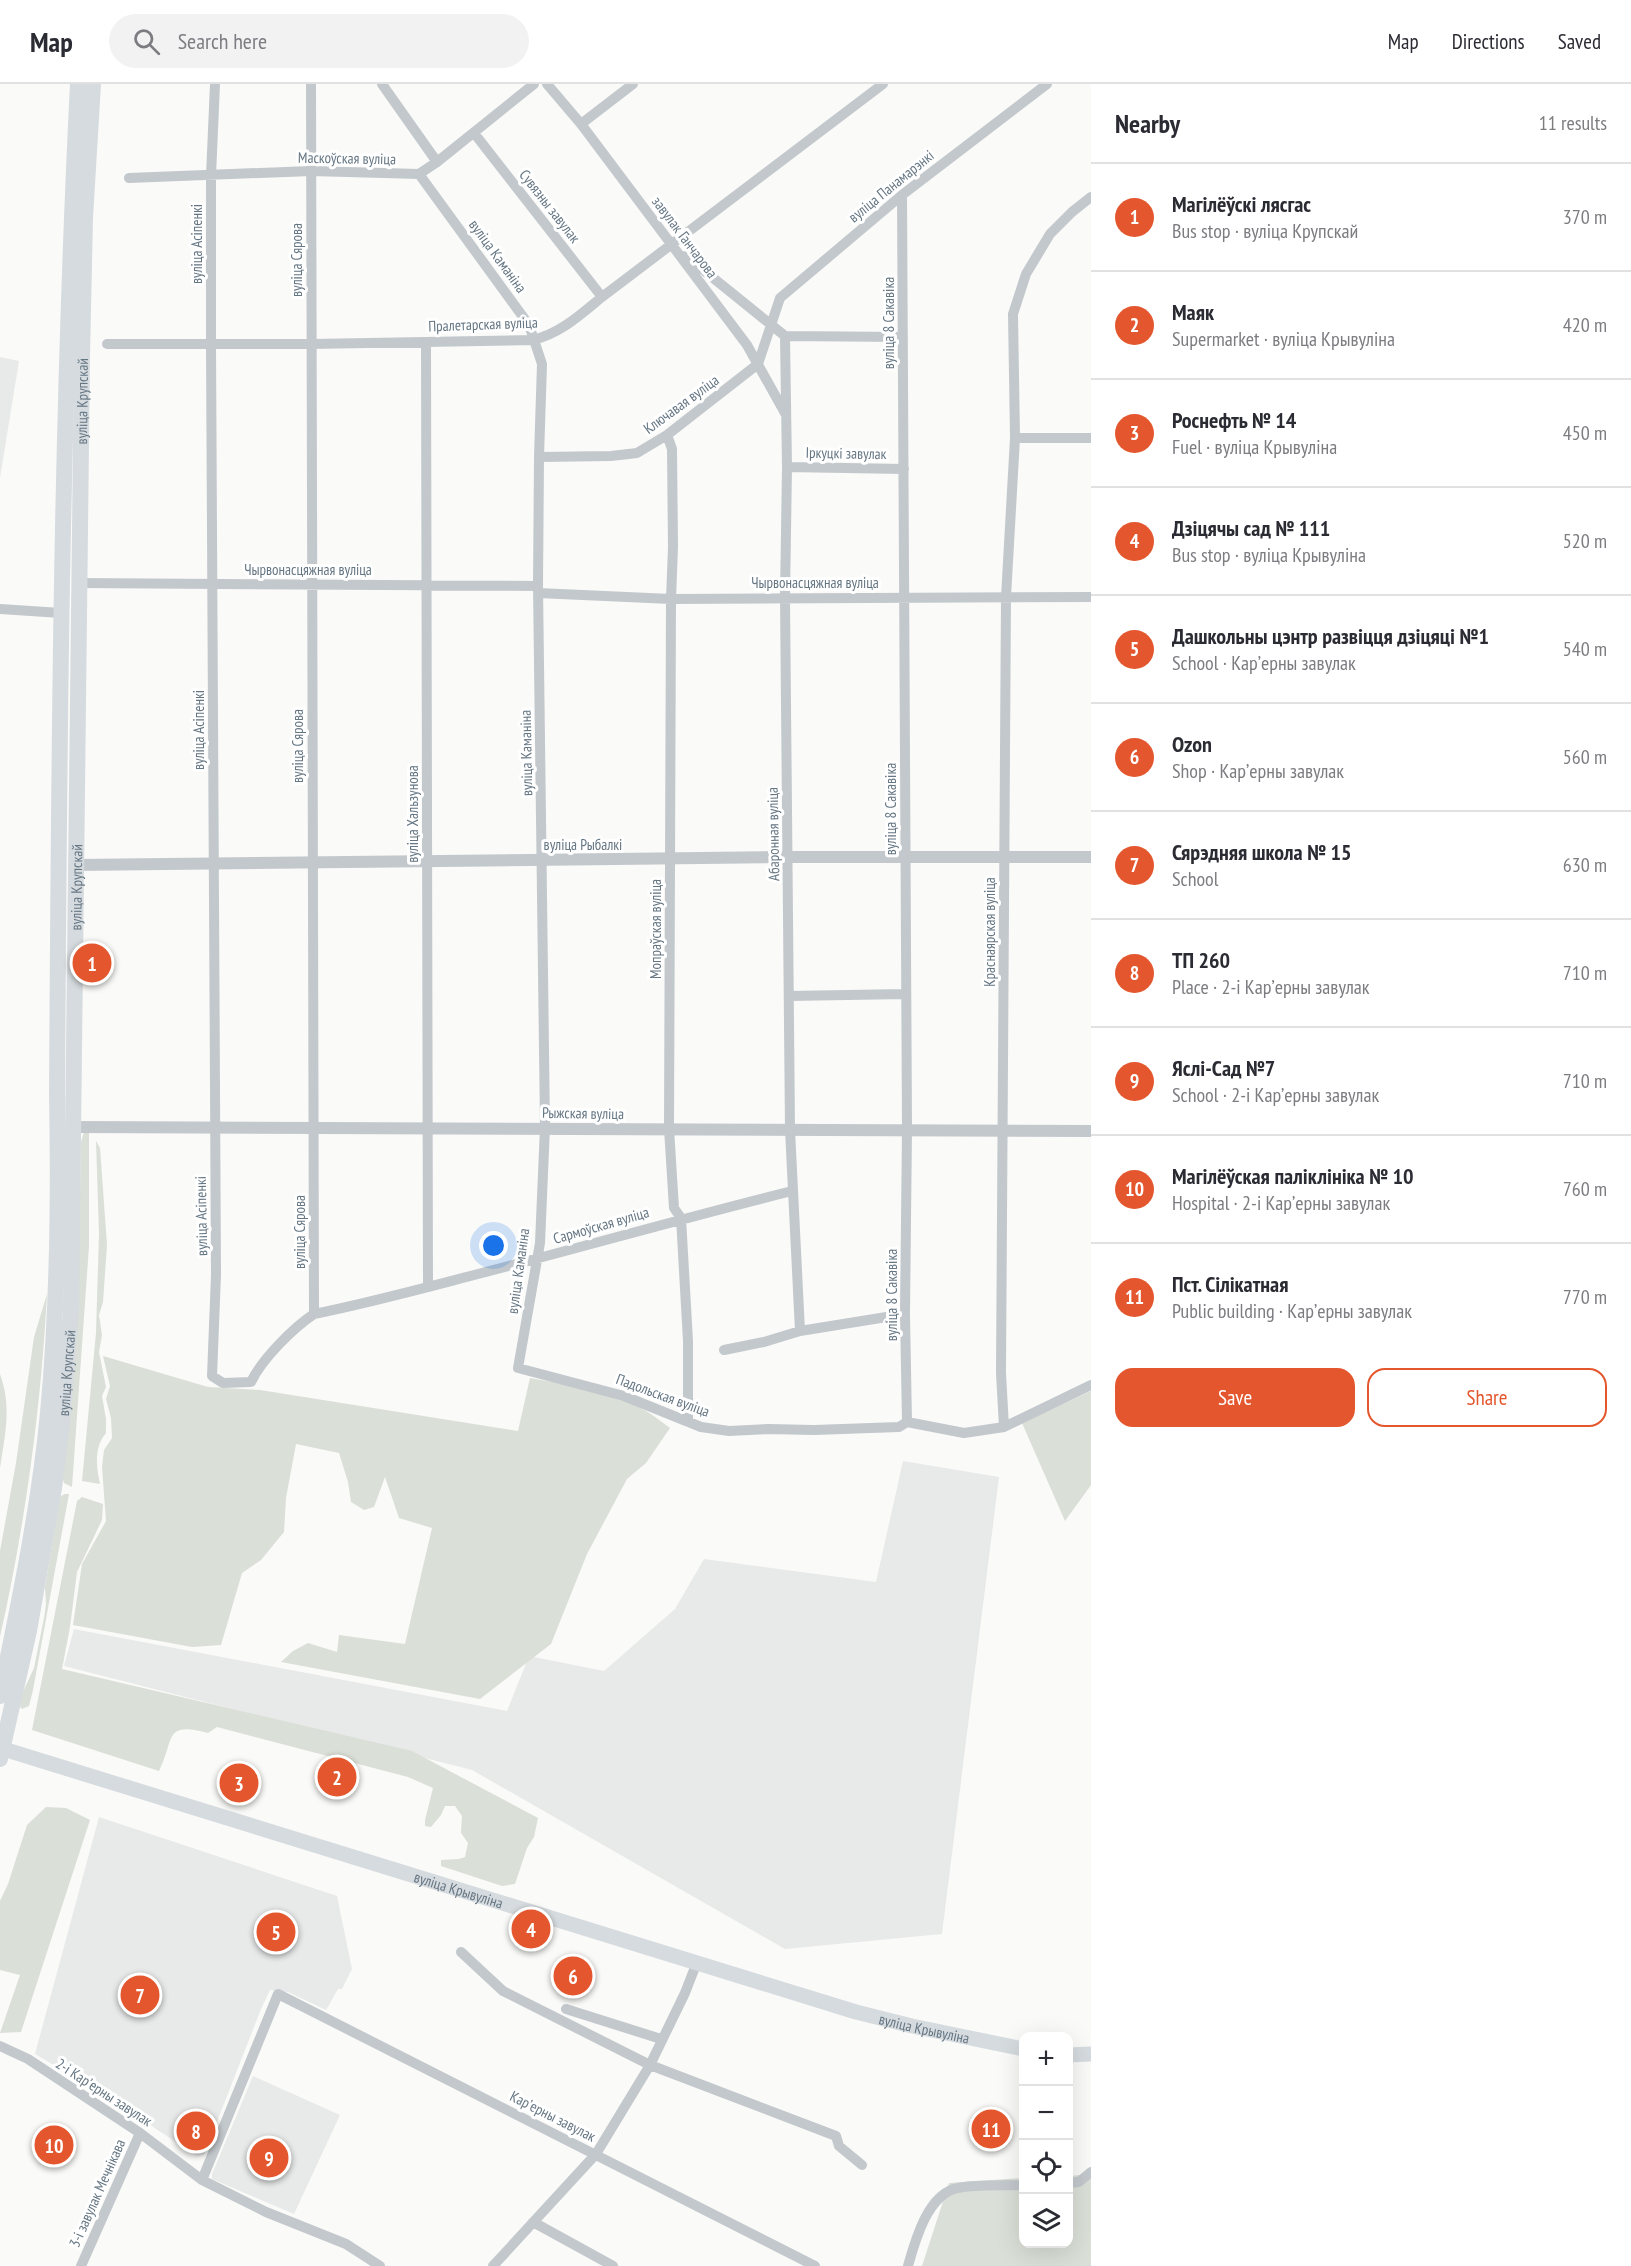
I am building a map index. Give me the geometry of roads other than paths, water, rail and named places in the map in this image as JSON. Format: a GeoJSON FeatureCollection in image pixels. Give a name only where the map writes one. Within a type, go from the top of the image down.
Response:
{"type":"FeatureCollection","features":[{"type":"Feature","properties":{"kind":"main road","name":"вуліца Крупскай"},"geometry":{"type":"LineString","coordinates":[[0,1696],[39,1486],[48,1412],[54,1322],[58,1169],[61,614],[69,275],[78,84]]}},
{"type":"Feature","properties":{"kind":"main road","name":"вуліца Крупскай"},"geometry":{"type":"LineString","coordinates":[[1,1752],[29,1631],[54,1488],[62,1425],[71,1310],[83,264],[93,84]]}},
{"type":"Feature","properties":{"kind":"main road","name":"вуліца Крывуліна"},"geometry":{"type":"LineString","coordinates":[[1,1752],[856,2012],[1019,2048]]}},
{"type":"Feature","properties":{"kind":"main road"},"geometry":{"type":"LineString","coordinates":[[1073,2055],[1091,2054]]}},
{"type":"Feature","properties":{"kind":"street","name":"вуліца Асіпенкі"},"geometry":{"type":"LineString","coordinates":[[215,84],[211,176],[216,1275],[212,1376],[223,1383],[251,1382],[256,1372],[292,1331],[314,1314]]}},
{"type":"Feature","properties":{"kind":"street","name":"вуліца Сярова"},"geometry":{"type":"LineString","coordinates":[[311,84],[314,1314]]}},
{"type":"Feature","properties":{"kind":"street"},"geometry":{"type":"LineString","coordinates":[[382,84],[437,162]]}},
{"type":"Feature","properties":{"kind":"street"},"geometry":{"type":"LineString","coordinates":[[419,174],[534,84]]}},
{"type":"Feature","properties":{"kind":"street","name":"завулак Ганчарова"},"geometry":{"type":"LineString","coordinates":[[547,84],[581,124],[747,345],[787,416]]}},
{"type":"Feature","properties":{"kind":"street"},"geometry":{"type":"LineString","coordinates":[[581,124],[633,84]]}},
{"type":"Feature","properties":{"kind":"street","name":"Пралетарская вуліца"},"geometry":{"type":"LineString","coordinates":[[107,344],[426,342],[533,340],[549,336],[562,330],[602,297],[883,84]]}},
{"type":"Feature","properties":{"kind":"street","name":"вуліца Панамарэнкі"},"geometry":{"type":"LineString","coordinates":[[770,325],[780,298],[902,195],[1047,84]]}},
{"type":"Feature","properties":{"kind":"street","name":"Сувязны завулак"},"geometry":{"type":"LineString","coordinates":[[474,133],[602,297]]}},
{"type":"Feature","properties":{"kind":"street","name":"Маскоўская вуліца"},"geometry":{"type":"LineString","coordinates":[[129,178],[311,171],[419,174]]}},
{"type":"Feature","properties":{"kind":"street","name":"вуліца Каманіна"},"geometry":{"type":"LineString","coordinates":[[419,174],[529,325],[542,364],[538,590],[545,1127],[540,1243],[518,1368]]}},
{"type":"Feature","properties":{"kind":"street","name":"вуліца 8 Сакавіка"},"geometry":{"type":"LineString","coordinates":[[902,195],[907,1129],[905,1314],[908,1422]]}},
{"type":"Feature","properties":{"kind":"street","name":"Краснаярская вуліца"},"geometry":{"type":"LineString","coordinates":[[1004,1427],[1001,1373],[1006,597],[1015,438],[1013,314],[1026,274],[1050,234],[1091,197]]}},
{"type":"Feature","properties":{"kind":"street"},"geometry":{"type":"LineString","coordinates":[[672,245],[785,336],[903,337]]}},
{"type":"Feature","properties":{"kind":"street"},"geometry":{"type":"LineString","coordinates":[[758,364],[770,325]]}},
{"type":"Feature","properties":{"kind":"street","name":"Абаронная вуліца"},"geometry":{"type":"LineString","coordinates":[[785,336],[790,1130],[800,1331]]}},
{"type":"Feature","properties":{"kind":"street","name":"вуліца Хальзунова"},"geometry":{"type":"LineString","coordinates":[[426,342],[428,1287]]}},
{"type":"Feature","properties":{"kind":"street","name":"Ключавая вуліца"},"geometry":{"type":"LineString","coordinates":[[539,457],[611,456],[637,453],[667,435],[758,364]]}},
{"type":"Feature","properties":{"kind":"street","name":"Мопраўская вуліца"},"geometry":{"type":"LineString","coordinates":[[667,435],[672,449],[673,547],[669,1129],[674,1208],[681,1218],[688,1341],[688,1422]]}},
{"type":"Feature","properties":{"kind":"street"},"geometry":{"type":"LineString","coordinates":[[1015,438],[1091,438]]}},
{"type":"Feature","properties":{"kind":"street","name":"Іркуцкі завулак"},"geometry":{"type":"LineString","coordinates":[[787,467],[904,469]]}},
{"type":"Feature","properties":{"kind":"street","name":"Чырвонасцяжная вуліца"},"geometry":{"type":"LineString","coordinates":[[78,583],[427,584],[671,599],[1091,597]]}},
{"type":"Feature","properties":{"kind":"street"},"geometry":{"type":"LineString","coordinates":[[0,609],[61,614]]}},
{"type":"Feature","properties":{"kind":"street","name":"вуліца Рыбалкі"},"geometry":{"type":"LineString","coordinates":[[75,865],[789,857],[1091,857]]}},
{"type":"Feature","properties":{"kind":"street"},"geometry":{"type":"LineString","coordinates":[[789,996],[905,994]]}},
{"type":"Feature","properties":{"kind":"street","name":"Рыжская вуліца"},"geometry":{"type":"LineString","coordinates":[[74,1127],[545,1127],[1091,1131]]}},
{"type":"Feature","properties":{"kind":"street","name":"Сармоўская вуліца"},"geometry":{"type":"LineString","coordinates":[[314,1314],[428,1287],[681,1218],[792,1191]]}},
{"type":"Feature","properties":{"kind":"street"},"geometry":{"type":"LineString","coordinates":[[724,1350],[764,1342],[800,1331],[905,1314]]}},
{"type":"Feature","properties":{"kind":"street","name":"Падольская вуліца"},"geometry":{"type":"LineString","coordinates":[[518,1368],[624,1396],[701,1427],[729,1431],[887,1428],[899,1427],[908,1422]]}},
{"type":"Feature","properties":{"kind":"street"},"geometry":{"type":"LineString","coordinates":[[908,1422],[964,1433],[1004,1427],[1091,1385]]}},
{"type":"Feature","properties":{"kind":"street"},"geometry":{"type":"LineString","coordinates":[[461,1952],[503,1992],[650,2065],[836,2136],[839,2146],[862,2165]]}},
{"type":"Feature","properties":{"kind":"street"},"geometry":{"type":"LineString","coordinates":[[493,2266],[596,2154],[650,2065],[685,1993],[697,1962]]}},
{"type":"Feature","properties":{"kind":"street","name":"Карʼерны завулак"},"geometry":{"type":"LineString","coordinates":[[202,2180],[278,1994],[815,2266]]}},
{"type":"Feature","properties":{"kind":"street"},"geometry":{"type":"LineString","coordinates":[[566,2008],[661,2039]]}},
{"type":"Feature","properties":{"kind":"street","name":"2-і Карʼерны завулак"},"geometry":{"type":"LineString","coordinates":[[0,2046],[28,2059],[140,2133],[202,2180],[266,2212],[346,2244],[380,2266]]}},
{"type":"Feature","properties":{"kind":"street","name":"3-і завулак Мечнікава"},"geometry":{"type":"LineString","coordinates":[[81,2266],[140,2133]]}},
{"type":"Feature","properties":{"kind":"street"},"geometry":{"type":"LineString","coordinates":[[1073,2182],[1078,2182],[1091,2172]]}},
{"type":"Feature","properties":{"kind":"street"},"geometry":{"type":"LineString","coordinates":[[908,2266],[919,2229],[940,2196],[956,2188],[1019,2185]]}},
{"type":"Feature","properties":{"kind":"street"},"geometry":{"type":"LineString","coordinates":[[533,2222],[613,2266]]}},
{"type":"Feature","properties":{"kind":"place","name":"Магілёўскі лясгас"},"geometry":{"type":"Point","coordinates":[92,963]}},
{"type":"Feature","properties":{"kind":"place","name":"Маяк"},"geometry":{"type":"Point","coordinates":[337,1777]}},
{"type":"Feature","properties":{"kind":"place","name":"Роснефть № 14"},"geometry":{"type":"Point","coordinates":[239,1783]}},
{"type":"Feature","properties":{"kind":"place","name":"Дзіцячы сад № 111"},"geometry":{"type":"Point","coordinates":[531,1929]}},
{"type":"Feature","properties":{"kind":"place","name":"Дашкольны цэнтр развіцця дзіцяці №1"},"geometry":{"type":"Point","coordinates":[276,1932]}},
{"type":"Feature","properties":{"kind":"place","name":"Ozon"},"geometry":{"type":"Point","coordinates":[573,1976]}},
{"type":"Feature","properties":{"kind":"place","name":"Сярэдняя школа № 15"},"geometry":{"type":"Point","coordinates":[140,1995]}},
{"type":"Feature","properties":{"kind":"place","name":"Пст. Сілікатная"},"geometry":{"type":"Point","coordinates":[991,2129]}},
{"type":"Feature","properties":{"kind":"place","name":"ТП 260"},"geometry":{"type":"Point","coordinates":[196,2131]}},
{"type":"Feature","properties":{"kind":"place","name":"Магілёўская паліклініка № 10"},"geometry":{"type":"Point","coordinates":[54,2145]}},
{"type":"Feature","properties":{"kind":"place","name":"Яслі-Сад №7"},"geometry":{"type":"Point","coordinates":[269,2158]}}]}
